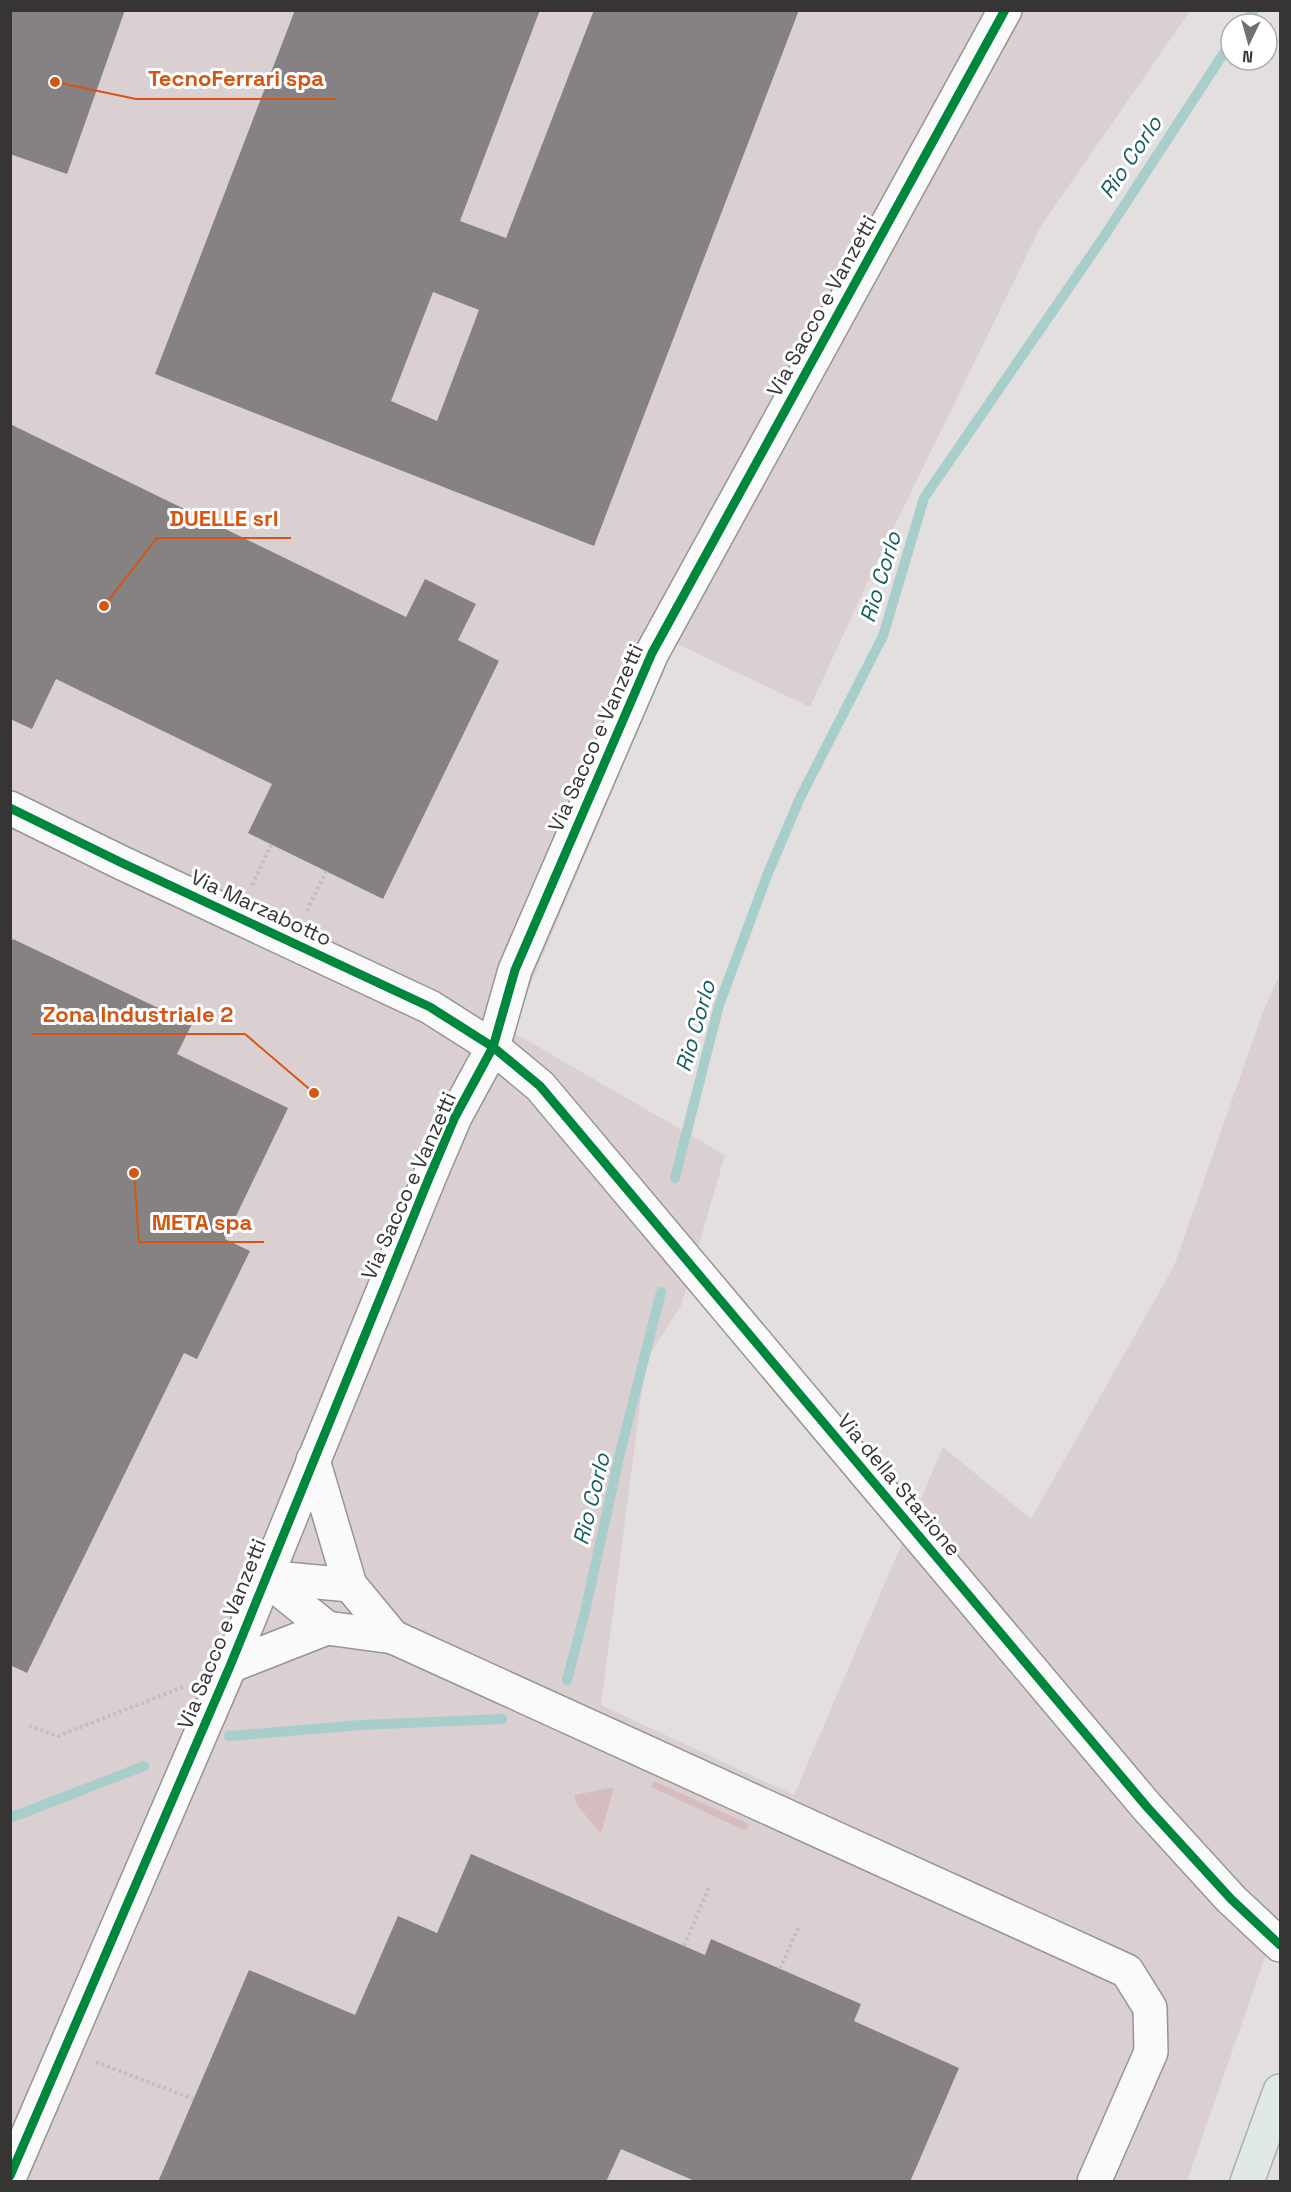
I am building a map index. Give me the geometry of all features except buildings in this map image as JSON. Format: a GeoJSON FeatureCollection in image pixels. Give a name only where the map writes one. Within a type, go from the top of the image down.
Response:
{"type":"FeatureCollection","features":[{"type":"Feature","properties":{"kind":"highway"},"geometry":{"type":"LineString","coordinates":[[1247,2181],[1281,2091]]}},
{"type":"Feature","properties":{"kind":"street","name":"Via Sacco e Vanzetti"},"geometry":{"type":"LineString","coordinates":[[10,2176],[230,1666],[264,1577],[429,1178],[456,1117],[493,1047],[515,970],[652,653],[1005,10]]}},
{"type":"Feature","properties":{"kind":"street","name":"Via Marzabotto"},"geometry":{"type":"LineString","coordinates":[[10,808],[430,1007],[493,1047]]}},
{"type":"Feature","properties":{"kind":"street","name":"Via della Stazione"},"geometry":{"type":"LineString","coordinates":[[493,1047],[540,1086],[1146,1807],[1231,1899],[1281,1945]]}},
{"type":"Feature","properties":{"kind":"street"},"geometry":{"type":"LineString","coordinates":[[314,1460],[350,1585],[393,1637]]}},
{"type":"Feature","properties":{"kind":"street"},"geometry":{"type":"LineString","coordinates":[[264,1577],[350,1585]]}},
{"type":"Feature","properties":{"kind":"street"},"geometry":{"type":"LineString","coordinates":[[264,1577],[327,1628]]}},
{"type":"Feature","properties":{"kind":"street"},"geometry":{"type":"LineString","coordinates":[[230,1666],[327,1628],[393,1637],[1127,1971],[1150,2008],[1151,2052],[1094,2181]]}},
{"type":"Feature","properties":{"kind":"path"},"geometry":{"type":"LineString","coordinates":[[250,889],[272,845]]}},
{"type":"Feature","properties":{"kind":"path"},"geometry":{"type":"LineString","coordinates":[[305,914],[326,871]]}},
{"type":"Feature","properties":{"kind":"path"},"geometry":{"type":"LineString","coordinates":[[29,1726],[58,1736],[183,1686]]}},
{"type":"Feature","properties":{"kind":"path"},"geometry":{"type":"LineString","coordinates":[[684,1946],[710,1885]]}},
{"type":"Feature","properties":{"kind":"path"},"geometry":{"type":"LineString","coordinates":[[780,1969],[799,1926]]}},
{"type":"Feature","properties":{"kind":"path"},"geometry":{"type":"LineString","coordinates":[[91,2059],[193,2099]]}},
{"type":"Feature","properties":{"kind":"shaded area"},"geometry":{"type":"Polygon","coordinates":[[[11,11],[1190,11],[1041,226],[876,564],[810,707],[675,643],[511,1031],[725,1155],[681,1306],[646,1360],[601,1705],[794,1795],[943,1447],[1031,1519],[1174,1266],[1262,1014],[1280,974],[1280,1914],[1187,2181],[11,2182],[11,11]]]}},
{"type":"Feature","properties":{"kind":"shaded area"},"geometry":{"type":"Polygon","coordinates":[[[654,1781],[749,1824],[746,1831],[651,1787],[654,1781]]]}},
{"type":"Feature","properties":{"kind":"shaded area"},"geometry":{"type":"Polygon","coordinates":[[[614,1787],[601,1834],[577,1805],[574,1795],[614,1787]]]}},
{"type":"Feature","properties":{"kind":"waterway","name":"Rio Corlo"},"geometry":{"type":"LineString","coordinates":[[675,1178],[719,1005],[768,873],[800,798],[883,636],[924,498],[1105,235],[1219,60]]}},
{"type":"Feature","properties":{"kind":"waterway","name":"Rio Corlo"},"geometry":{"type":"LineString","coordinates":[[567,1680],[584,1616],[620,1453],[661,1292]]}},
{"type":"Feature","properties":{"kind":"waterway","name":"Rio Corlo"},"geometry":{"type":"LineString","coordinates":[[229,1736],[361,1725],[502,1719]]}},
{"type":"Feature","properties":{"kind":"waterway","name":"Rio Corlo"},"geometry":{"type":"LineString","coordinates":[[10,1818],[144,1766]]}},
{"type":"Feature","properties":{"kind":"cycle path"},"geometry":{"type":"LineString","coordinates":[[10,2176],[230,1666],[455,1117],[493,1047],[515,970],[652,653],[1005,10]]}},
{"type":"Feature","properties":{"kind":"cycle path"},"geometry":{"type":"LineString","coordinates":[[10,808],[430,1007],[493,1047],[540,1086],[1147,1807],[1231,1899],[1280,1945]]}},
{"type":"Feature","properties":{"kind":"place","name":"TecnoFerrari spa"},"geometry":{"type":"Point","coordinates":[55,82]}},
{"type":"Feature","properties":{"kind":"place","name":"DUELLE srl"},"geometry":{"type":"Point","coordinates":[104,606]}},
{"type":"Feature","properties":{"kind":"place","name":"Zona Industriale 2"},"geometry":{"type":"Point","coordinates":[314,1093]}},
{"type":"Feature","properties":{"kind":"place","name":"META spa"},"geometry":{"type":"Point","coordinates":[134,1173]}}]}
